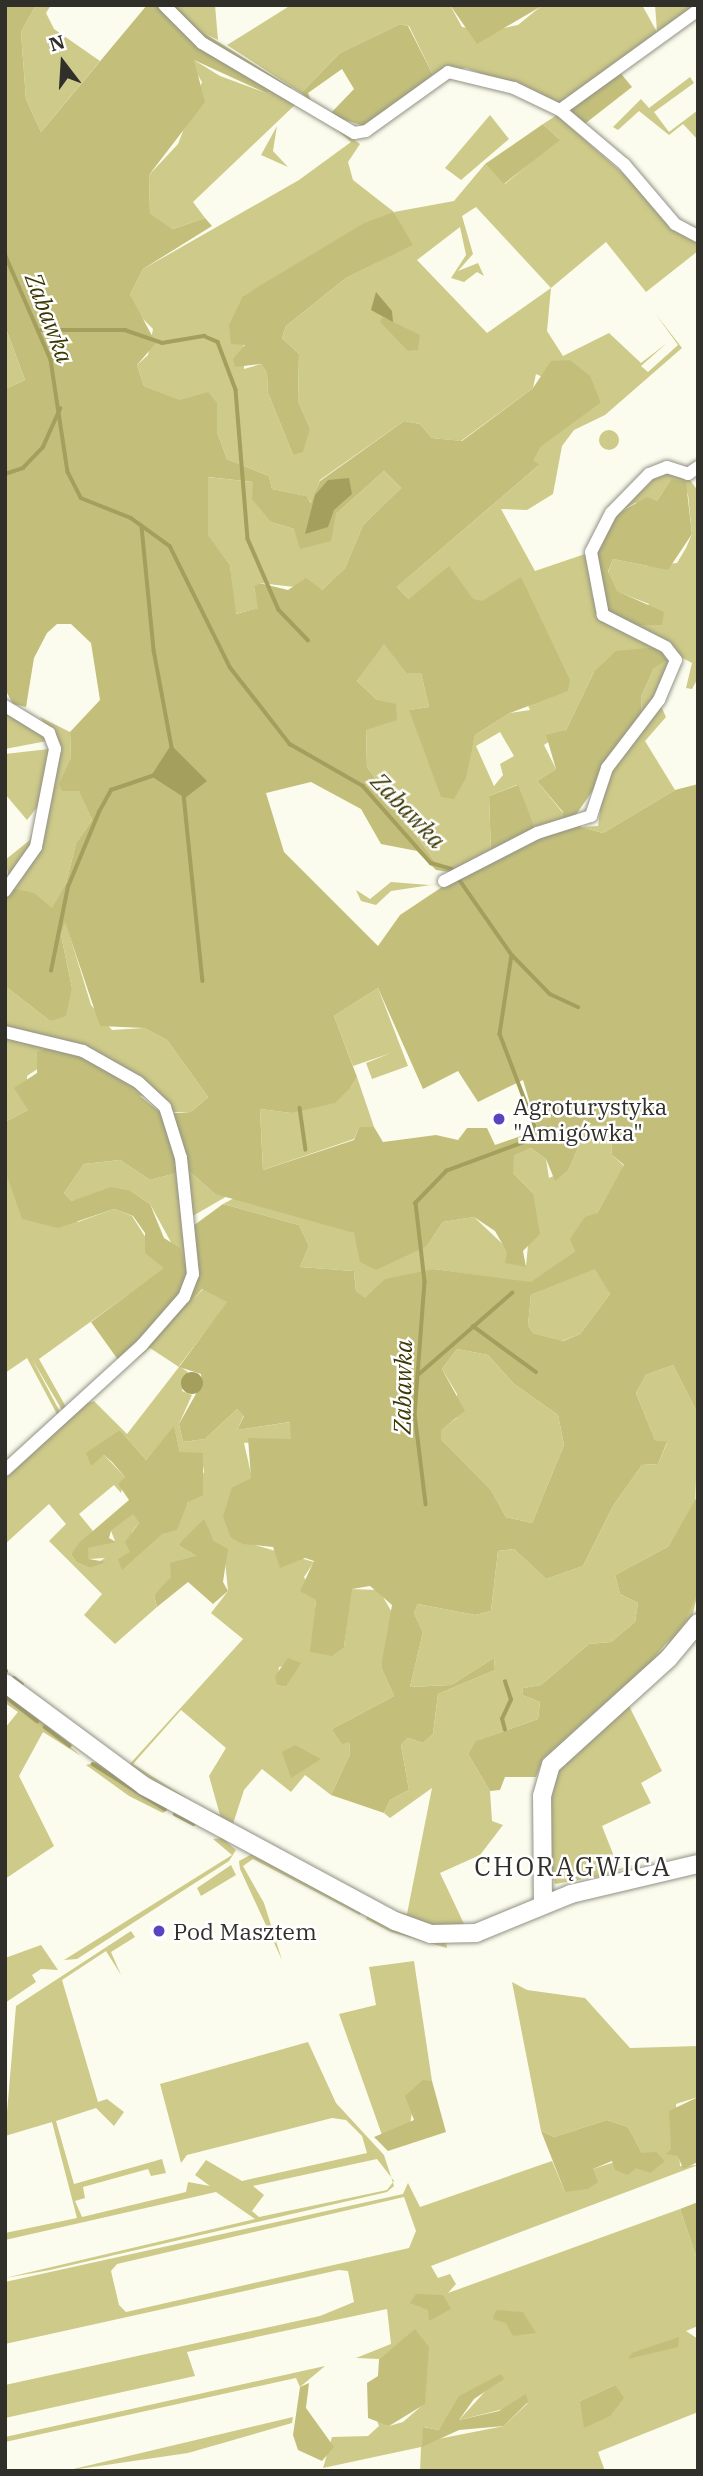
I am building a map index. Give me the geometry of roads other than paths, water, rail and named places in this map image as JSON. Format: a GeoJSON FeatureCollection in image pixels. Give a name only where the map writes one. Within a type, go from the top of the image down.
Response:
{"type":"FeatureCollection","features":[{"type":"Feature","properties":{"kind":"street"},"geometry":{"type":"LineString","coordinates":[[164,5],[202,43],[354,133],[366,131],[430,81],[458,70],[560,110],[624,164],[675,224],[698,236]]}},
{"type":"Feature","properties":{"kind":"street"},"geometry":{"type":"LineString","coordinates":[[560,110],[698,10]]}},
{"type":"Feature","properties":{"kind":"street"},"geometry":{"type":"LineString","coordinates":[[451,877],[537,833],[591,816],[607,768],[659,700],[676,660],[666,647],[603,615],[593,590],[593,546],[611,513],[649,474],[667,467],[688,474],[698,467]]}},
{"type":"Feature","properties":{"kind":"street"},"geometry":{"type":"LineString","coordinates":[[5,706],[49,733],[55,749],[36,848],[5,891]]}},
{"type":"Feature","properties":{"kind":"street"},"geometry":{"type":"LineString","coordinates":[[5,1032],[83,1051],[138,1082],[165,1107],[181,1158],[193,1274],[184,1297],[142,1345],[5,1470]]}},
{"type":"Feature","properties":{"kind":"street"},"geometry":{"type":"LineString","coordinates":[[544,1903],[542,1796],[551,1765],[668,1659],[698,1623]]}},
{"type":"Feature","properties":{"kind":"street"},"geometry":{"type":"LineString","coordinates":[[5,1683],[144,1786],[415,1929],[476,1933],[544,1903],[646,1871],[698,1864]]}},
{"type":"Feature","properties":{"kind":"waterway","name":"Zabawka"},"geometry":{"type":"LineString","coordinates":[[5,254],[51,360],[68,472],[81,498],[131,518],[170,546],[230,667],[290,744],[363,786],[431,863],[452,869],[512,955],[500,1034],[535,1126],[531,1140],[447,1171],[416,1203],[425,1282],[415,1414],[426,1504]]}},
{"type":"Feature","properties":{"kind":"waterway"},"geometry":{"type":"LineString","coordinates":[[41,330],[125,330],[162,343],[204,336],[218,342],[236,390],[248,539],[279,610],[308,640]]}},
{"type":"Feature","properties":{"kind":"waterway"},"geometry":{"type":"LineString","coordinates":[[5,474],[23,468],[43,447],[60,409]]}},
{"type":"Feature","properties":{"kind":"waterway"},"geometry":{"type":"LineString","coordinates":[[142,527],[154,650],[172,747]]}},
{"type":"Feature","properties":{"kind":"waterway"},"geometry":{"type":"LineString","coordinates":[[51,971],[68,887],[99,812],[111,790],[155,775]]}},
{"type":"Feature","properties":{"kind":"waterway"},"geometry":{"type":"LineString","coordinates":[[184,795],[203,981]]}},
{"type":"Feature","properties":{"kind":"waterway"},"geometry":{"type":"LineString","coordinates":[[512,955],[550,994],[578,1007]]}},
{"type":"Feature","properties":{"kind":"waterway"},"geometry":{"type":"LineString","coordinates":[[300,1108],[306,1150]]}},
{"type":"Feature","properties":{"kind":"waterway"},"geometry":{"type":"LineString","coordinates":[[418,1375],[512,1293]]}},
{"type":"Feature","properties":{"kind":"waterway"},"geometry":{"type":"LineString","coordinates":[[473,1326],[536,1372]]}},
{"type":"Feature","properties":{"kind":"waterway"},"geometry":{"type":"LineString","coordinates":[[14,1678],[22,1684]]}},
{"type":"Feature","properties":{"kind":"waterway"},"geometry":{"type":"LineString","coordinates":[[505,1682],[511,1700],[502,1719],[505,1730]]}},
{"type":"Feature","properties":{"kind":"waterway"},"geometry":{"type":"LineString","coordinates":[[5,1696],[37,1721]]}},
{"type":"Feature","properties":{"kind":"waterway"},"geometry":{"type":"LineString","coordinates":[[45,1727],[70,1746]]}},
{"type":"Feature","properties":{"kind":"waterway"},"geometry":{"type":"LineString","coordinates":[[93,1764],[165,1809]]}},
{"type":"Feature","properties":{"kind":"waterway"},"geometry":{"type":"LineString","coordinates":[[175,1814],[194,1824]]}},
{"type":"Feature","properties":{"kind":"place","name":"Agroturystyka \"Amigówka\""},"geometry":{"type":"Point","coordinates":[499,1119]}},
{"type":"Feature","properties":{"kind":"place","name":"Pod Masztem"},"geometry":{"type":"Point","coordinates":[159,1931]}},
{"type":"Feature","properties":{"kind":"district","name":"CHORĄGWICA"},"geometry":{"type":"Point","coordinates":[573,1867]}}]}
